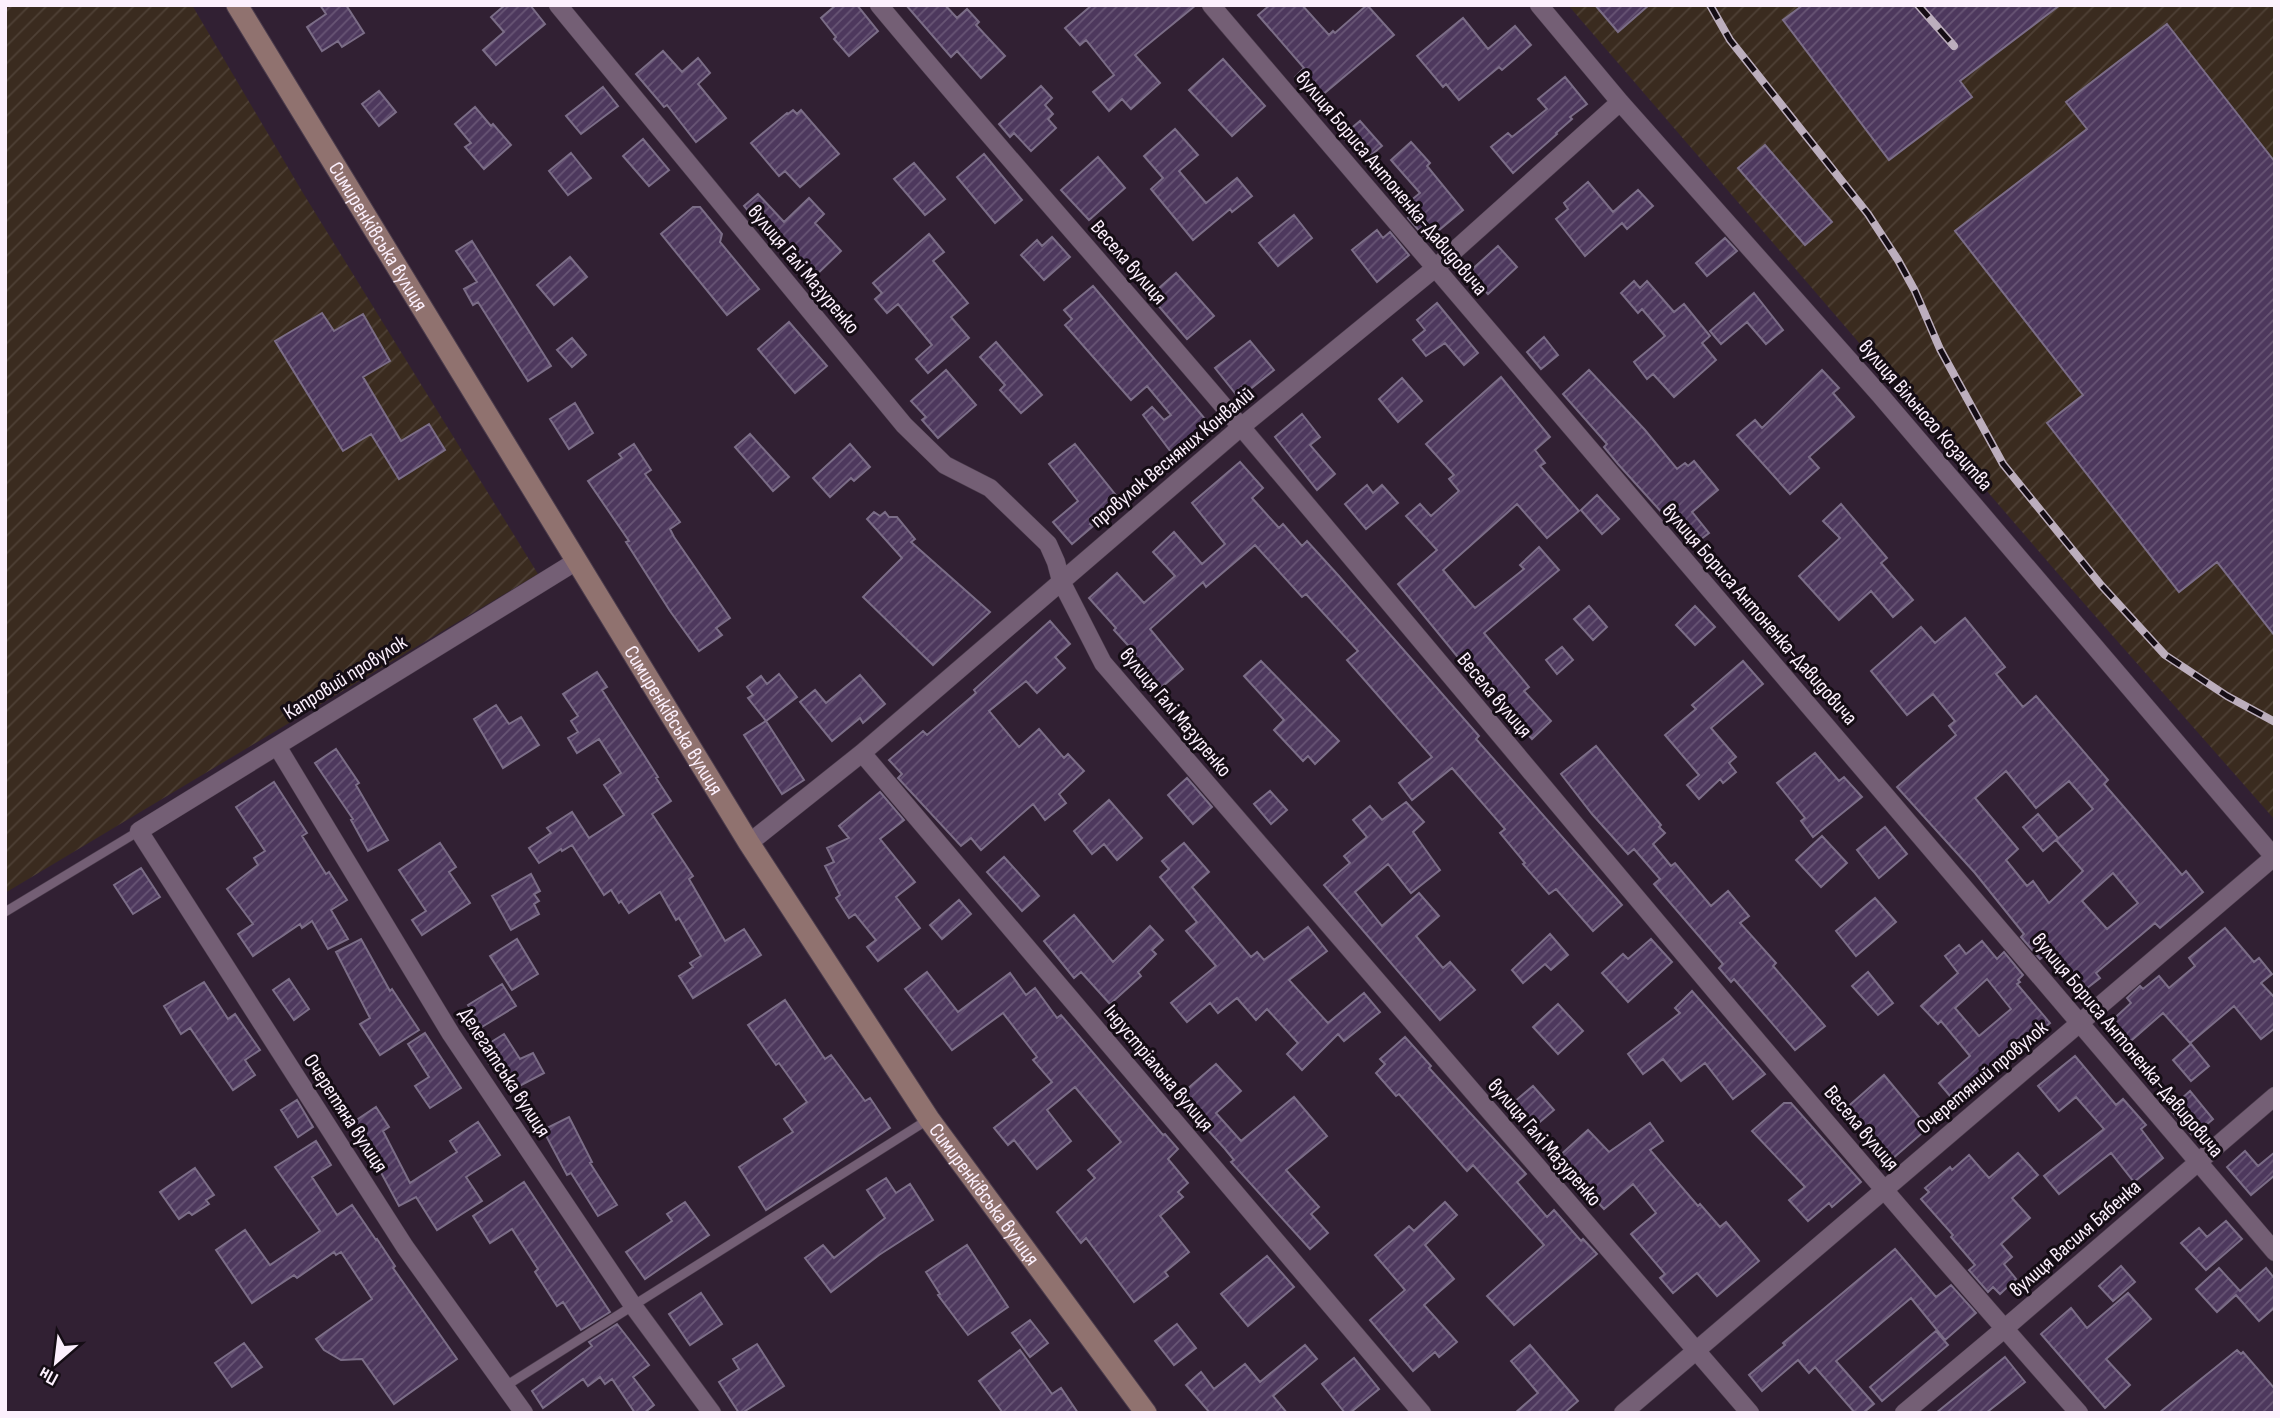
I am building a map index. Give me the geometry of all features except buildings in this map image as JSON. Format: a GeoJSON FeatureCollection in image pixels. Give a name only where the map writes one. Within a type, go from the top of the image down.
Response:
{"type":"FeatureCollection","features":[{"type":"Feature","properties":{"kind":"main road","name":"Симиренківська вулиця"},"geometry":{"type":"LineString","coordinates":[[237,5],[749,843],[929,1119],[1146,1413]]}},
{"type":"Feature","properties":{"kind":"street","name":"вулиця Галі Мазуренко"},"geometry":{"type":"LineString","coordinates":[[558,5],[904,425],[945,465],[990,488],[1048,544],[1061,581],[1103,663],[1750,1413]]}},
{"type":"Feature","properties":{"kind":"street","name":"Весела вулиця"},"geometry":{"type":"LineString","coordinates":[[879,5],[1241,427],[1885,1190],[2079,1413]]}},
{"type":"Feature","properties":{"kind":"street","name":"вулиця Бориса Антоненка-Давидовича"},"geometry":{"type":"LineString","coordinates":[[1211,5],[2275,1252]]}},
{"type":"Feature","properties":{"kind":"street","name":"вулиця Вільного Козацтва"},"geometry":{"type":"LineString","coordinates":[[1539,5],[1620,102],[1880,396],[2274,858]]}},
{"type":"Feature","properties":{"kind":"street","name":"провулок Весняних Конвалій"},"geometry":{"type":"LineString","coordinates":[[749,843],[862,752],[1241,427],[1434,269],[1620,102]]}},
{"type":"Feature","properties":{"kind":"street","name":"Капровий провулок"},"geometry":{"type":"LineString","coordinates":[[139,831],[575,562]]}},
{"type":"Feature","properties":{"kind":"street","name":"Делегатська вулиця"},"geometry":{"type":"LineString","coordinates":[[276,746],[451,1034],[634,1307],[712,1413]]}},
{"type":"Feature","properties":{"kind":"street","name":"Індустріальна вулиця"},"geometry":{"type":"LineString","coordinates":[[862,752],[1422,1413]]}},
{"type":"Feature","properties":{"kind":"street","name":"Очеретяна вулиця"},"geometry":{"type":"LineString","coordinates":[[139,831],[404,1247],[524,1413]]}},
{"type":"Feature","properties":{"kind":"street","name":"Очеретяний провулок"},"geometry":{"type":"LineString","coordinates":[[1623,1413],[2274,858]]}},
{"type":"Feature","properties":{"kind":"street","name":"вулиця Василя Бабенка"},"geometry":{"type":"LineString","coordinates":[[1904,1413],[2275,1096]]}},
{"type":"Feature","properties":{"kind":"lane"},"geometry":{"type":"LineString","coordinates":[[5,912],[139,831]]}},
{"type":"Feature","properties":{"kind":"lane"},"geometry":{"type":"LineString","coordinates":[[504,1387],[929,1119]]}},
{"type":"Feature","properties":{"kind":"shaded area"},"geometry":{"type":"Polygon","coordinates":[[[5,5],[192,5],[303,193],[538,574],[5,893],[5,5]]]}},
{"type":"Feature","properties":{"kind":"shaded area"},"geometry":{"type":"Polygon","coordinates":[[[1568,5],[2275,5],[2275,820],[2067,584],[1568,5]]]}},
{"type":"Feature","properties":{"kind":"railway"},"geometry":{"type":"LineString","coordinates":[[1710,5],[1730,40],[1868,214],[1898,260],[1915,291],[1940,349],[2003,464],[2101,585],[2165,655],[2227,696],[2275,722]]}},
{"type":"Feature","properties":{"kind":"railway"},"geometry":{"type":"LineString","coordinates":[[1918,5],[1954,46]]}}]}
